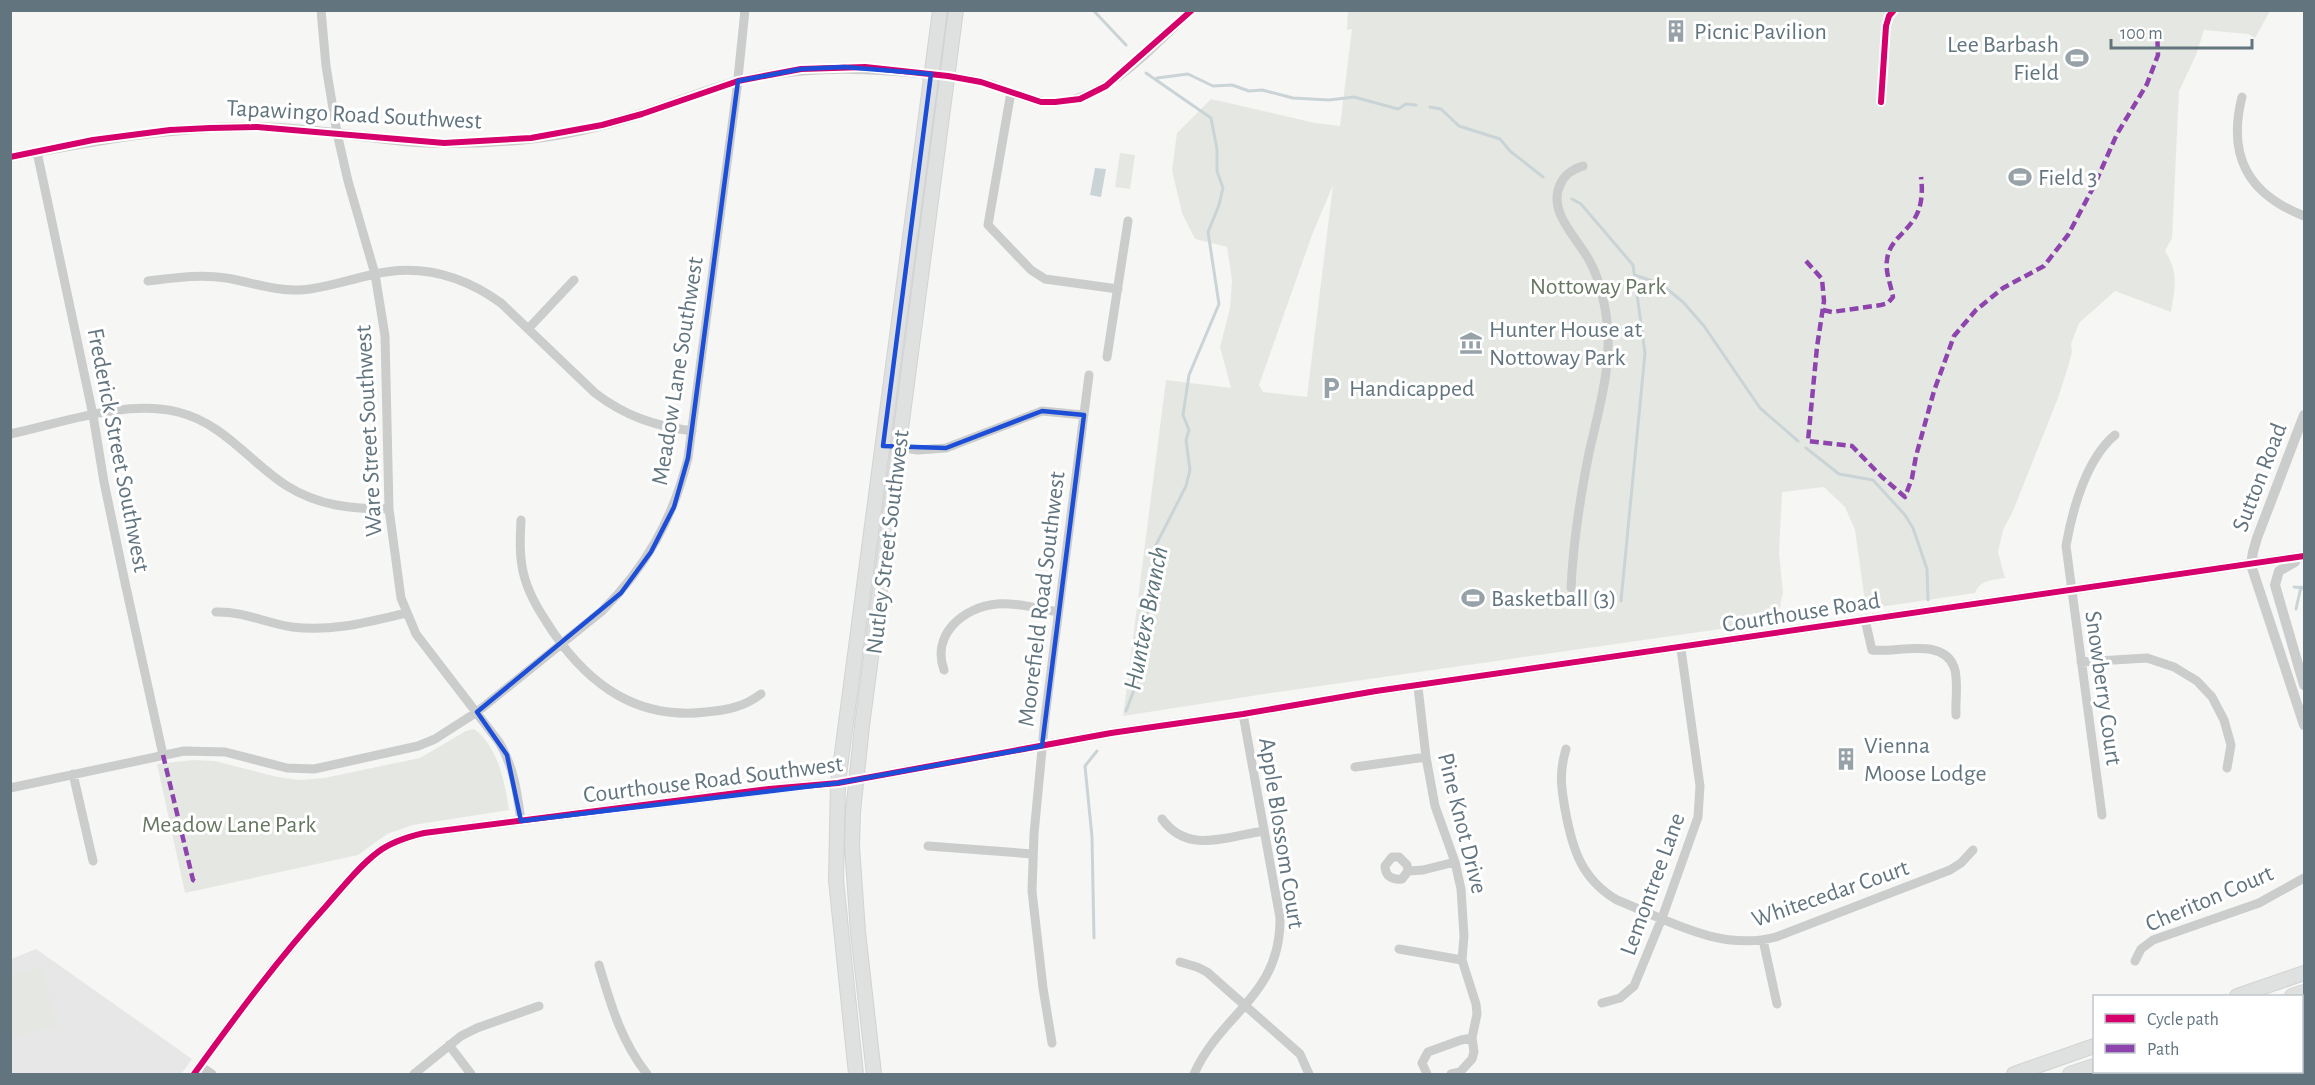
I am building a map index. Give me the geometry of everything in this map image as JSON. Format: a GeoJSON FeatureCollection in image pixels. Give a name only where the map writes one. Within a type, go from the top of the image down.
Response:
{"type":"FeatureCollection","features":[{"type":"Feature","properties":{"kind":"main road","name":"Nutley Street Southwest"},"geometry":{"type":"LineString","coordinates":[[856,1074],[836,880],[838,783],[940,10]]}},
{"type":"Feature","properties":{"kind":"main road","name":"Nutley Street Southwest"},"geometry":{"type":"LineString","coordinates":[[874,1074],[854,882],[852,846],[856,780],[956,10]]}},
{"type":"Feature","properties":{"kind":"main road"},"geometry":{"type":"LineString","coordinates":[[2240,995],[2304,973]]}},
{"type":"Feature","properties":{"kind":"main road"},"geometry":{"type":"LineString","coordinates":[[2014,1074],[2093,1046]]}},
{"type":"Feature","properties":{"kind":"main road"},"geometry":{"type":"LineString","coordinates":[[2070,1074],[2093,1066]]}},
{"type":"Feature","properties":{"kind":"street","name":"Ware Street Southwest"},"geometry":{"type":"LineString","coordinates":[[321,10],[326,66],[337,133],[348,181],[375,274],[385,336],[388,509],[397,579],[406,613],[416,634],[477,712],[499,742],[510,762],[516,784],[521,821]]}},
{"type":"Feature","properties":{"kind":"street","name":"Meadow Lane Southwest"},"geometry":{"type":"LineString","coordinates":[[10,788],[184,751],[225,752],[287,768],[314,769],[418,746],[452,730],[477,712],[621,593],[651,552],[663,530],[679,491],[692,431],[738,81],[745,10]]}},
{"type":"Feature","properties":{"kind":"street","name":"Tapawingo Road Southwest"},"geometry":{"type":"LineString","coordinates":[[10,157],[93,140],[170,130],[257,127],[444,143],[531,138],[592,127],[642,114],[738,81],[801,69],[844,67],[948,76],[981,82],[1041,102],[1069,101],[1093,94],[1131,65],[1191,11]]}},
{"type":"Feature","properties":{"kind":"street"},"geometry":{"type":"LineString","coordinates":[[1011,92],[988,225],[1031,270],[1045,279],[1118,289]]}},
{"type":"Feature","properties":{"kind":"street"},"geometry":{"type":"LineString","coordinates":[[2242,97],[2236,138],[2239,153],[2251,180],[2268,198],[2304,216]]}},
{"type":"Feature","properties":{"kind":"street","name":"Frederick Street Southwest"},"geometry":{"type":"LineString","coordinates":[[38,152],[93,414],[111,514],[163,755]]}},
{"type":"Feature","properties":{"kind":"street"},"geometry":{"type":"LineString","coordinates":[[1571,588],[1580,502],[1604,383],[1609,341],[1605,305],[1595,272],[1557,207],[1557,192],[1562,181],[1571,171],[1583,166]]}},
{"type":"Feature","properties":{"kind":"street"},"geometry":{"type":"LineString","coordinates":[[1107,357],[1128,221]]}},
{"type":"Feature","properties":{"kind":"street"},"geometry":{"type":"LineString","coordinates":[[148,281],[207,276],[272,288],[299,290],[405,270],[454,277],[487,293],[610,405],[645,422],[692,431]]}},
{"type":"Feature","properties":{"kind":"street"},"geometry":{"type":"LineString","coordinates":[[528,329],[574,280]]}},
{"type":"Feature","properties":{"kind":"street","name":"Moorefield Road Southwest"},"geometry":{"type":"LineString","coordinates":[[1052,1044],[1032,891],[1033,854],[1042,746],[1089,375]]}},
{"type":"Feature","properties":{"kind":"street"},"geometry":{"type":"LineString","coordinates":[[10,434],[93,414],[142,408],[176,412],[193,417],[224,433],[275,477],[303,495],[338,506],[388,509]]}},
{"type":"Feature","properties":{"kind":"street"},"geometry":{"type":"LineString","coordinates":[[883,446],[918,450],[946,448],[1042,411],[1084,416]]}},
{"type":"Feature","properties":{"kind":"street","name":"Sutton Road"},"geometry":{"type":"LineString","coordinates":[[2304,415],[2255,545],[2252,565],[2304,725]]}},
{"type":"Feature","properties":{"kind":"street","name":"Snowberry Court"},"geometry":{"type":"LineString","coordinates":[[2102,814],[2066,546],[2093,462],[2104,444],[2115,435]]}},
{"type":"Feature","properties":{"kind":"street"},"geometry":{"type":"LineString","coordinates":[[521,520],[520,539],[524,577],[536,606],[562,644],[588,674],[606,689],[621,698],[654,710],[691,714],[727,710],[751,702],[761,694]]}},
{"type":"Feature","properties":{"kind":"street"},"geometry":{"type":"LineString","coordinates":[[2304,557],[2284,568],[2275,580],[2304,685]]}},
{"type":"Feature","properties":{"kind":"street","name":"Courthouse Road"},"geometry":{"type":"LineString","coordinates":[[1269,710],[1376,692],[2304,557]]}},
{"type":"Feature","properties":{"kind":"street"},"geometry":{"type":"LineString","coordinates":[[944,670],[940,653],[944,635],[960,618],[971,611],[1005,604],[1058,612]]}},
{"type":"Feature","properties":{"kind":"street"},"geometry":{"type":"LineString","coordinates":[[216,612],[238,613],[276,624],[314,628],[357,625],[406,613]]}},
{"type":"Feature","properties":{"kind":"street"},"geometry":{"type":"LineString","coordinates":[[1864,620],[1872,650],[1928,648],[1940,651],[1949,658],[1955,669],[1956,715]]}},
{"type":"Feature","properties":{"kind":"street","name":"Lemontree Lane"},"geometry":{"type":"LineString","coordinates":[[1602,1002],[1620,998],[1634,986],[1694,831],[1700,804],[1700,786],[1682,649]]}},
{"type":"Feature","properties":{"kind":"street"},"geometry":{"type":"LineString","coordinates":[[2081,662],[2147,658],[2174,666],[2197,681],[2212,697],[2224,720],[2231,745],[2227,768]]}},
{"type":"Feature","properties":{"kind":"street","name":"Pine Knot Drive"},"geometry":{"type":"LineString","coordinates":[[1418,687],[1426,757],[1435,806],[1455,862],[1464,910],[1462,960],[1477,1014],[1472,1038],[1474,1045],[1472,1059],[1460,1072],[1451,1074]]}},
{"type":"Feature","properties":{"kind":"street","name":"Courthouse Road Southwest"},"geometry":{"type":"LineString","coordinates":[[197,1070],[280,958],[366,861],[394,843],[424,834],[769,789],[838,783],[1110,733],[1269,710]]}},
{"type":"Feature","properties":{"kind":"street","name":"Apple Blossom Court"},"geometry":{"type":"LineString","coordinates":[[1194,1074],[1207,1049],[1267,977],[1278,948],[1280,918],[1243,714]]}},
{"type":"Feature","properties":{"kind":"street","name":"Whitecedar Court"},"geometry":{"type":"LineString","coordinates":[[1566,749],[1560,767],[1560,781],[1571,838],[1579,863],[1587,875],[1606,894],[1617,900],[1716,938],[1733,942],[1763,940],[1950,870],[1961,863],[1972,850]]}},
{"type":"Feature","properties":{"kind":"street"},"geometry":{"type":"LineString","coordinates":[[1355,767],[1426,757]]}},
{"type":"Feature","properties":{"kind":"street"},"geometry":{"type":"LineString","coordinates":[[73,774],[93,861]]}},
{"type":"Feature","properties":{"kind":"street"},"geometry":{"type":"LineString","coordinates":[[1162,819],[1176,834],[1194,841],[1264,831]]}},
{"type":"Feature","properties":{"kind":"street"},"geometry":{"type":"LineString","coordinates":[[928,846],[1033,854]]}},
{"type":"Feature","properties":{"kind":"street"},"geometry":{"type":"LineString","coordinates":[[1408,871],[1424,870],[1455,862]]}},
{"type":"Feature","properties":{"kind":"street","name":"Cheriton Court"},"geometry":{"type":"LineString","coordinates":[[2135,961],[2141,949],[2153,940],[2259,903],[2304,878]]}},
{"type":"Feature","properties":{"kind":"street"},"geometry":{"type":"LineString","coordinates":[[1763,940],[1777,1004]]}},
{"type":"Feature","properties":{"kind":"street"},"geometry":{"type":"LineString","coordinates":[[1399,949],[1462,960]]}},
{"type":"Feature","properties":{"kind":"street"},"geometry":{"type":"LineString","coordinates":[[1180,962],[1207,972],[1300,1054],[1309,1074]]}},
{"type":"Feature","properties":{"kind":"street"},"geometry":{"type":"LineString","coordinates":[[599,964],[615,1020],[623,1039],[647,1074]]}},
{"type":"Feature","properties":{"kind":"street"},"geometry":{"type":"LineString","coordinates":[[414,1074],[448,1045],[477,1028],[539,1006]]}},
{"type":"Feature","properties":{"kind":"street"},"geometry":{"type":"LineString","coordinates":[[1427,1074],[1422,1063],[1428,1052],[1472,1038]]}},
{"type":"Feature","properties":{"kind":"street"},"geometry":{"type":"LineString","coordinates":[[448,1045],[471,1074]]}},
{"type":"Feature","properties":{"kind":"street"},"geometry":{"type":"LineString","coordinates":[[197,1070],[212,1074]]}},
{"type":"Feature","properties":{"kind":"highlighted area"},"geometry":{"type":"Polygon","coordinates":[[[844,67],[931,74],[883,446],[946,448],[1042,411],[1084,415],[1042,746],[838,783],[521,821],[507,755],[477,712],[621,593],[651,552],[674,507],[688,458],[738,81],[801,69],[844,67]]]}},
{"type":"Feature","properties":{"kind":"shaded area"},"geometry":{"type":"Polygon","coordinates":[[[1095,168],[1106,169],[1101,197],[1090,195],[1095,168]]]}},
{"type":"Feature","properties":{"kind":"shaded area"},"geometry":{"type":"Polygon","coordinates":[[[36,949],[192,1059],[181,1074],[11,1074],[11,959],[36,949]]]}},
{"type":"Feature","properties":{"kind":"green space","name":"Nottoway Park"},"geometry":{"type":"Polygon","coordinates":[[[1348,11],[2270,11],[2255,38],[2248,34],[2204,30],[2196,55],[2179,91],[2172,238],[2165,251],[2174,273],[2175,288],[2171,312],[2115,291],[2079,323],[2071,344],[2072,352],[2058,398],[2013,511],[2003,530],[1998,552],[2005,578],[1983,583],[1975,593],[1866,609],[1855,530],[1845,507],[1824,487],[1782,492],[1779,553],[1783,592],[1777,621],[1123,716],[1166,380],[1231,388],[1220,347],[1230,308],[1232,280],[1227,247],[1195,239],[1182,213],[1172,170],[1177,133],[1211,99],[1315,123],[1340,126],[1352,29],[1347,30],[1348,11]],[[1333,185],[1312,235],[1259,385],[1263,392],[1307,397],[1333,185]]]}},
{"type":"Feature","properties":{"kind":"green space"},"geometry":{"type":"Polygon","coordinates":[[[1120,153],[1135,155],[1130,189],[1115,187],[1120,153]]]}},
{"type":"Feature","properties":{"kind":"green space","name":"Meadow Lane Park"},"geometry":{"type":"Polygon","coordinates":[[[474,729],[482,736],[495,755],[509,810],[413,825],[387,834],[358,855],[185,893],[157,764],[194,760],[215,761],[278,777],[299,780],[324,778],[420,758],[466,731],[474,729]]]}},
{"type":"Feature","properties":{"kind":"green space"},"geometry":{"type":"Polygon","coordinates":[[[42,967],[57,1026],[11,1037],[11,975],[42,967]]]}},
{"type":"Feature","properties":{"kind":"waterway","name":"Hunters Branch"},"geometry":{"type":"LineString","coordinates":[[1093,10],[1126,45]]}},
{"type":"Feature","properties":{"kind":"waterway","name":"Hunters Branch"},"geometry":{"type":"LineString","coordinates":[[1126,711],[1140,674],[1143,625],[1153,598],[1152,563],[1156,545],[1186,486],[1190,470],[1186,440],[1189,430],[1183,415],[1189,375],[1219,304],[1208,232],[1223,188],[1217,171],[1217,149],[1211,118],[1146,73]]}},
{"type":"Feature","properties":{"kind":"waterway"},"geometry":{"type":"LineString","coordinates":[[1157,78],[1188,74],[1213,86],[1232,85],[1249,91],[1262,90],[1293,98],[1329,100],[1354,97],[1398,109],[1406,104],[1416,105]]}},
{"type":"Feature","properties":{"kind":"waterway"},"geometry":{"type":"LineString","coordinates":[[1430,107],[1441,109],[1459,126],[1500,139],[1510,151],[1543,177]]}},
{"type":"Feature","properties":{"kind":"waterway"},"geometry":{"type":"LineString","coordinates":[[1572,199],[1581,204],[1633,265],[1645,353],[1621,601]]}},
{"type":"Feature","properties":{"kind":"waterway"},"geometry":{"type":"LineString","coordinates":[[1635,275],[1661,284],[1683,302],[1704,326],[1760,408],[1798,441]]}},
{"type":"Feature","properties":{"kind":"waterway"},"geometry":{"type":"LineString","coordinates":[[1806,448],[1839,474],[1873,480],[1905,515],[1913,528],[1927,569],[1928,600]]}},
{"type":"Feature","properties":{"kind":"waterway"},"geometry":{"type":"LineString","coordinates":[[2294,587],[2304,588]]}},
{"type":"Feature","properties":{"kind":"waterway"},"geometry":{"type":"LineString","coordinates":[[2296,609],[2301,587]]}},
{"type":"Feature","properties":{"kind":"waterway","name":"Hunters Branch"},"geometry":{"type":"LineString","coordinates":[[1094,938],[1092,837],[1085,766],[1097,751]]}},
{"type":"Feature","properties":{"kind":"marked path"},"geometry":{"type":"LineString","coordinates":[[1806,261],[1822,279],[1824,301],[1808,441],[1852,446],[1905,497],[1934,391],[1954,336],[1976,310],[2003,288],[2044,266],[2068,235],[2094,186],[2117,134],[2147,84],[2158,55],[2157,29]]}},
{"type":"Feature","properties":{"kind":"marked path"},"geometry":{"type":"LineString","coordinates":[[1823,310],[1832,312],[1881,305],[1888,303],[1893,297],[1887,269],[1888,254],[1890,248],[1918,212],[1922,195],[1921,177]]}},
{"type":"Feature","properties":{"kind":"marked path"},"geometry":{"type":"LineString","coordinates":[[163,755],[193,880],[196,882]]}},
{"type":"Feature","properties":{"kind":"cycle path"},"geometry":{"type":"LineString","coordinates":[[10,157],[93,140],[170,130],[210,128],[257,127],[444,143],[531,138],[602,125],[642,114],[738,81],[801,69],[865,67],[981,82],[1041,102],[1080,99],[1106,86],[1192,10]]}},
{"type":"Feature","properties":{"kind":"cycle path"},"geometry":{"type":"LineString","coordinates":[[1881,102],[1886,26],[1894,10]]}},
{"type":"Feature","properties":{"kind":"cycle path"},"geometry":{"type":"LineString","coordinates":[[194,1074],[274,967],[357,871],[388,845],[424,833],[769,789],[838,783],[1111,733],[1243,714],[1376,691],[2304,556]]}},
{"type":"Feature","properties":{"kind":"place","name":"Picnic Pavilion"},"geometry":{"type":"Point","coordinates":[1676,31]}},
{"type":"Feature","properties":{"kind":"place","name":"Lee Barbash Field"},"geometry":{"type":"Point","coordinates":[2077,58]}},
{"type":"Feature","properties":{"kind":"place","name":"Field 3"},"geometry":{"type":"Point","coordinates":[2020,177]}},
{"type":"Feature","properties":{"kind":"place","name":"Hunter House at Nottoway Park"},"geometry":{"type":"Point","coordinates":[1471,343]}},
{"type":"Feature","properties":{"kind":"place","name":"Handicapped"},"geometry":{"type":"Point","coordinates":[1331,388]}},
{"type":"Feature","properties":{"kind":"place","name":"Basketball (3)"},"geometry":{"type":"Point","coordinates":[1473,598]}},
{"type":"Feature","properties":{"kind":"place","name":"Vienna Moose Lodge"},"geometry":{"type":"Point","coordinates":[1846,759]}}]}
